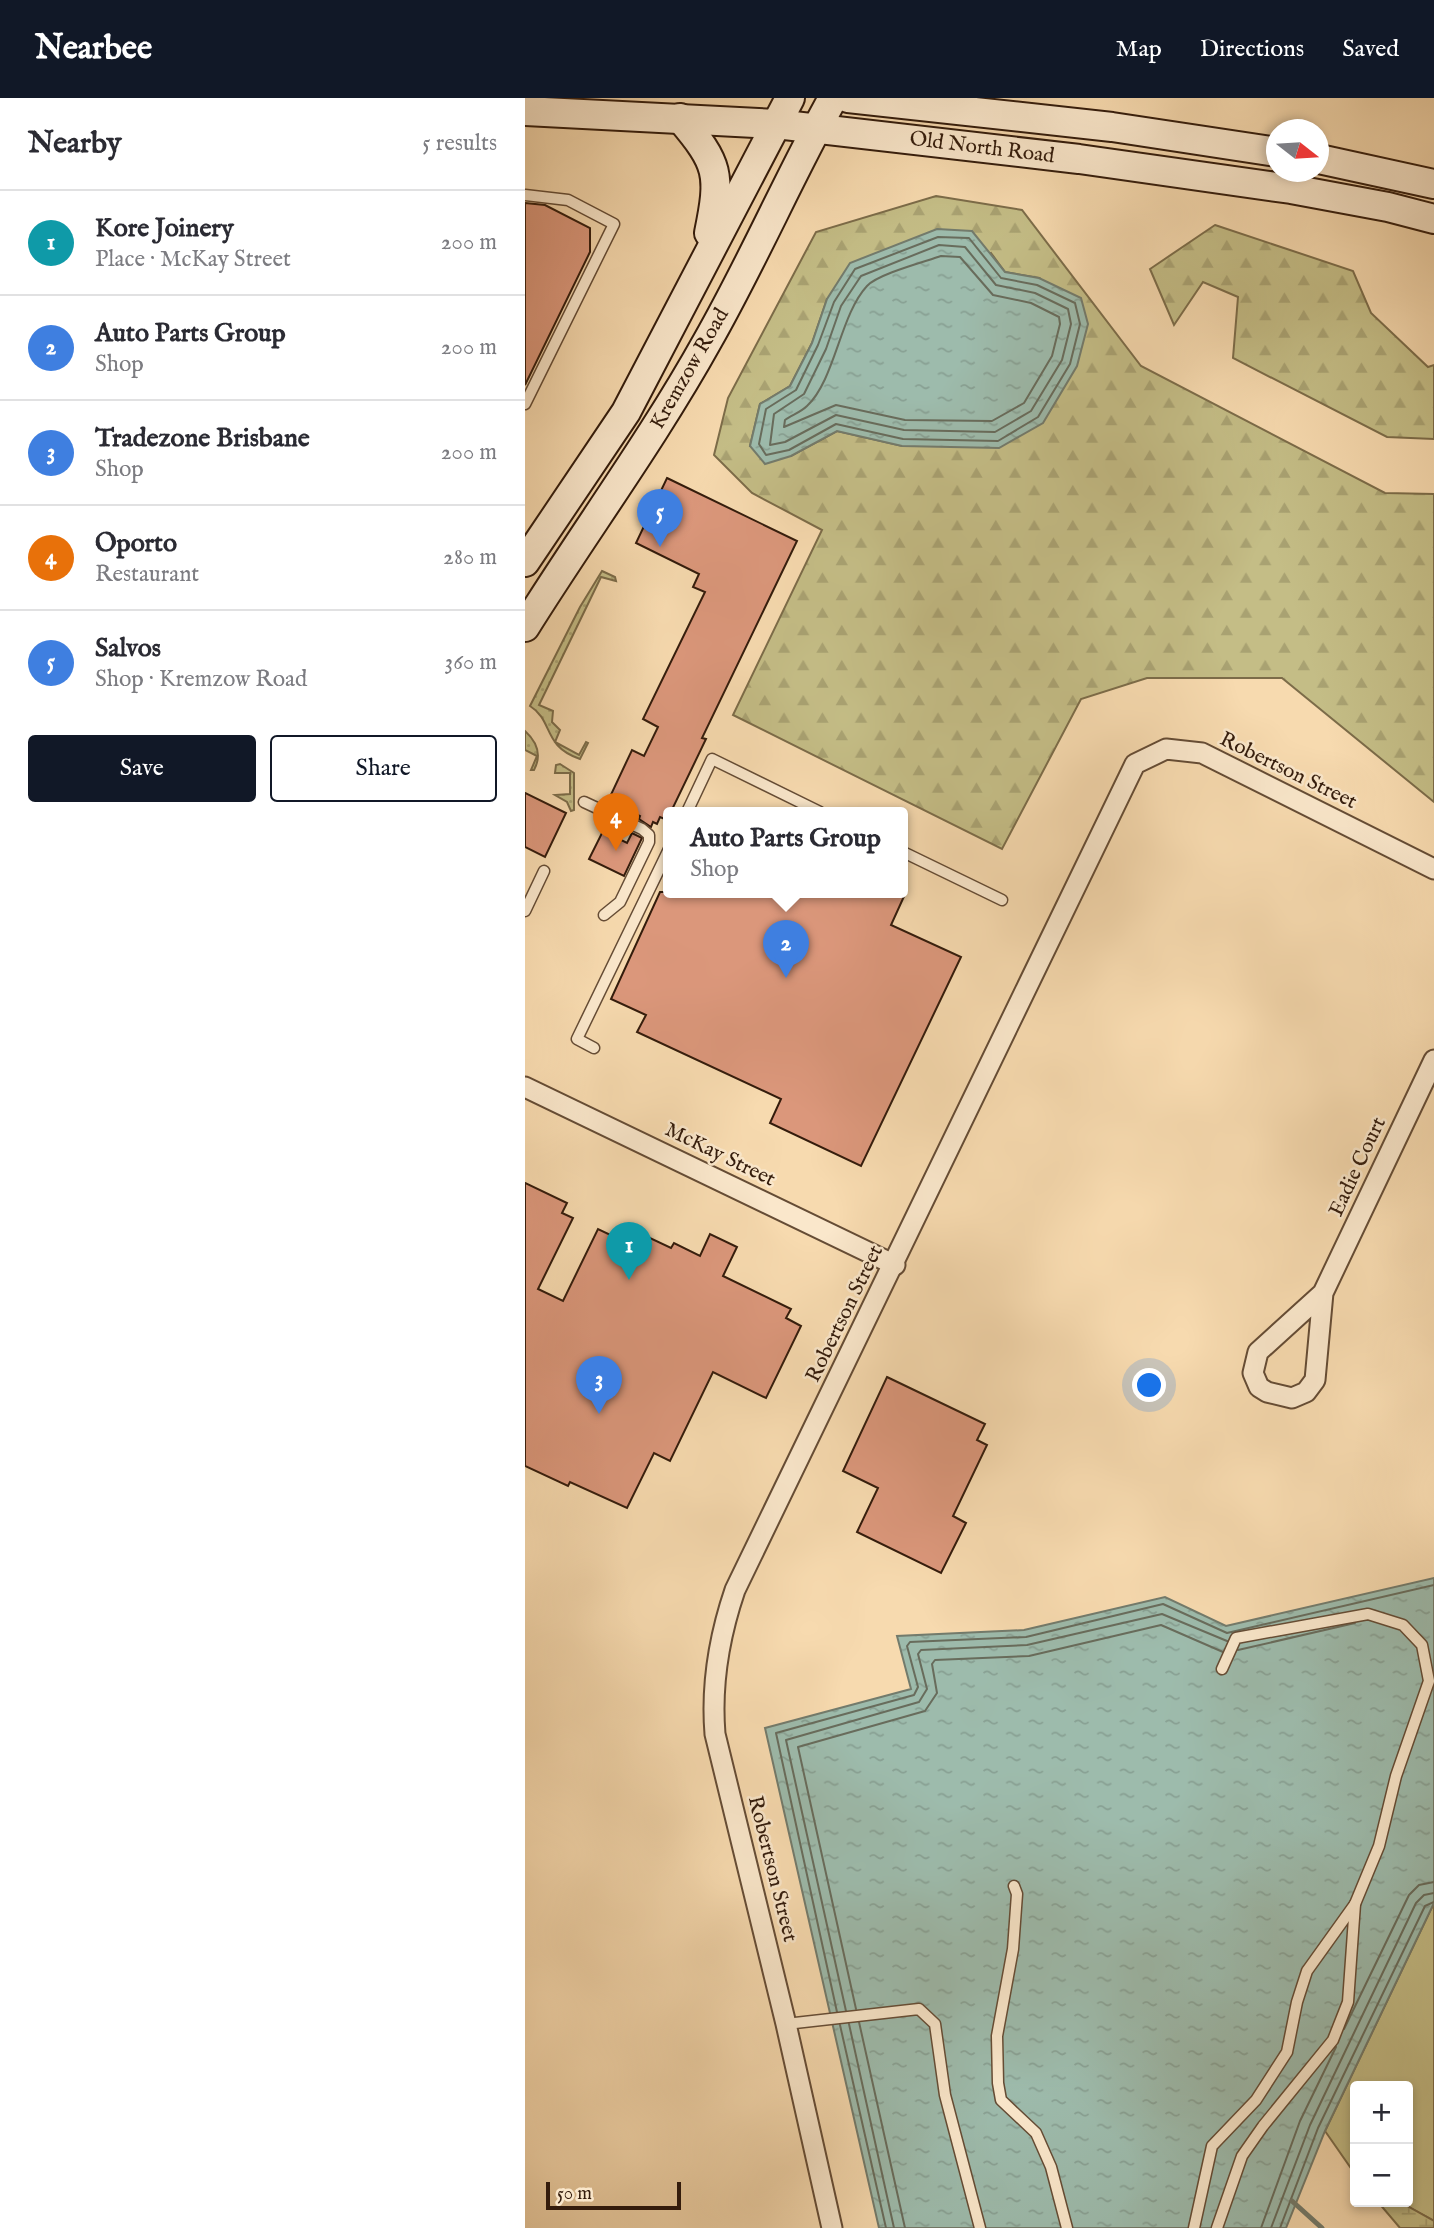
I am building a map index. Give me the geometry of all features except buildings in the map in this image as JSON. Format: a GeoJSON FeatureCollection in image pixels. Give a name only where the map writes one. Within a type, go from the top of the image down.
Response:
{"type":"FeatureCollection","features":[{"type":"Feature","properties":{"kind":"main road","name":"Kremzow Road"},"geometry":{"type":"LineString","coordinates":[[525,562],[626,412],[790,98]]}},
{"type":"Feature","properties":{"kind":"main road","name":"Kremzow Road"},"geometry":{"type":"LineString","coordinates":[[525,627],[659,424],[702,350],[782,200],[832,98]]}},
{"type":"Feature","properties":{"kind":"main road","name":"Old North Road"},"geometry":{"type":"LineString","coordinates":[[848,98],[925,102],[1266,150]]}},
{"type":"Feature","properties":{"kind":"main road","name":"Old North Road"},"geometry":{"type":"LineString","coordinates":[[525,111],[776,124],[1211,177],[1388,207],[1434,219]]}},
{"type":"Feature","properties":{"kind":"main road"},"geometry":{"type":"LineString","coordinates":[[680,118],[714,163],[716,195],[701,268]]}},
{"type":"Feature","properties":{"kind":"main road"},"geometry":{"type":"LineString","coordinates":[[1329,161],[1434,184]]}},
{"type":"Feature","properties":{"kind":"street","name":"Robertson Street"},"geometry":{"type":"LineString","coordinates":[[832,2228],[786,2024],[715,1734],[713,1693],[718,1656],[735,1590],[895,1265],[1135,764],[1166,749],[1202,753],[1434,869]]}},
{"type":"Feature","properties":{"kind":"street","name":"Eadie Court"},"geometry":{"type":"LineString","coordinates":[[1323,1293],[1258,1352],[1252,1373],[1259,1387],[1267,1392],[1291,1398],[1306,1392],[1315,1380],[1323,1293],[1434,1060]]}},
{"type":"Feature","properties":{"kind":"street","name":"McKay Street"},"geometry":{"type":"LineString","coordinates":[[525,1087],[895,1265]]}},
{"type":"Feature","properties":{"kind":"lane"},"geometry":{"type":"LineString","coordinates":[[525,195],[568,200],[614,224],[525,404]]}},
{"type":"Feature","properties":{"kind":"lane"},"geometry":{"type":"LineString","coordinates":[[689,807],[712,759],[810,807]]}},
{"type":"Feature","properties":{"kind":"lane"},"geometry":{"type":"LineString","coordinates":[[584,802],[642,828],[649,835],[649,842],[619,902],[604,915]]}},
{"type":"Feature","properties":{"kind":"lane"},"geometry":{"type":"LineString","coordinates":[[908,854],[1002,900]]}},
{"type":"Feature","properties":{"kind":"lane"},"geometry":{"type":"LineString","coordinates":[[594,1048],[577,1039],[663,861]]}},
{"type":"Feature","properties":{"kind":"lane"},"geometry":{"type":"LineString","coordinates":[[525,911],[544,871]]}},
{"type":"Feature","properties":{"kind":"lane"},"geometry":{"type":"LineString","coordinates":[[1194,2228],[1212,2146],[1256,2100],[1287,2052],[1297,2001],[1307,1971],[1355,1904],[1379,1846],[1396,1776],[1429,1681],[1422,1645],[1403,1625],[1368,1614],[1236,1639],[1222,1670]]}},
{"type":"Feature","properties":{"kind":"lane"},"geometry":{"type":"LineString","coordinates":[[1014,1886],[1017,1894],[1013,1949],[997,2036],[998,2082],[1001,2100],[1036,2133],[1051,2167],[1067,2228]]}},
{"type":"Feature","properties":{"kind":"lane"},"geometry":{"type":"LineString","coordinates":[[1217,2228],[1243,2156],[1263,2126],[1333,2040],[1348,2002],[1355,1904]]}},
{"type":"Feature","properties":{"kind":"lane"},"geometry":{"type":"LineString","coordinates":[[786,2024],[919,2009],[935,2024],[945,2095],[980,2228]]}},
{"type":"Feature","properties":{"kind":"green space"},"geometry":{"type":"Polygon","coordinates":[[[936,196],[1022,210],[1141,366],[1385,493],[1434,494],[1434,802],[1282,678],[1147,678],[1081,699],[1002,849],[733,715],[822,530],[752,493],[714,455],[728,398],[816,232],[936,196]],[[991,253],[827,299],[812,343],[790,386],[760,404],[750,446],[791,456],[837,431],[902,446],[1039,278],[1005,272],[991,253]]]}},
{"type":"Feature","properties":{"kind":"green space"},"geometry":{"type":"Polygon","coordinates":[[[1215,225],[1353,271],[1371,313],[1428,367],[1434,365],[1434,439],[1387,437],[1233,358],[1238,297],[1203,282],[1174,325],[1150,269],[1215,225]]]}},
{"type":"Feature","properties":{"kind":"green space"},"geometry":{"type":"Polygon","coordinates":[[[602,571],[615,577],[616,581],[601,577],[539,705],[553,711],[552,722],[560,730],[555,742],[543,719],[530,706],[580,607],[602,571]]]}},
{"type":"Feature","properties":{"kind":"green space"},"geometry":{"type":"Polygon","coordinates":[[[525,731],[537,749],[538,759],[534,770],[531,770],[537,756],[525,750],[525,731]]]}},
{"type":"Feature","properties":{"kind":"green space"},"geometry":{"type":"Polygon","coordinates":[[[555,742],[579,755],[586,742],[588,743],[580,759],[568,754],[555,742]]]}},
{"type":"Feature","properties":{"kind":"green space"},"geometry":{"type":"Polygon","coordinates":[[[560,764],[574,773],[574,810],[571,811],[567,802],[555,795],[570,794],[570,773],[555,773],[556,765],[560,764]]]}},
{"type":"Feature","properties":{"kind":"green space"},"geometry":{"type":"Polygon","coordinates":[[[1434,1903],[1434,2221],[1409,2207],[1413,2207],[1413,2081],[1350,2081],[1350,2167],[1325,2131],[1434,1903]]]}},
{"type":"Feature","properties":{"kind":"green space"},"geometry":{"type":"Polygon","coordinates":[[[1382,2207],[1409,2207],[1434,2221],[1434,2228],[1400,2228],[1382,2207]]]}},
{"type":"Feature","properties":{"kind":"water"},"geometry":{"type":"Polygon","coordinates":[[[937,229],[972,231],[1005,272],[1039,278],[1081,298],[1088,324],[1077,366],[1043,423],[999,448],[902,446],[837,431],[791,456],[765,464],[750,446],[760,404],[790,386],[812,343],[827,299],[850,263],[937,229]]]}},
{"type":"Feature","properties":{"kind":"water"},"geometry":{"type":"Polygon","coordinates":[[[1434,1578],[1434,1903],[1325,2131],[1286,2228],[879,2228],[765,1728],[911,1689],[897,1636],[1024,1630],[1165,1597],[1226,1626],[1434,1578]]]}},
{"type":"Feature","properties":{"kind":"waterway"},"geometry":{"type":"LineString","coordinates":[[1292,2201],[1322,2228]]}},
{"type":"Feature","properties":{"kind":"place","name":"Salvos"},"geometry":{"type":"Point","coordinates":[660,547]}},
{"type":"Feature","properties":{"kind":"place","name":"Oporto"},"geometry":{"type":"Point","coordinates":[616,851]}},
{"type":"Feature","properties":{"kind":"place","name":"Auto Parts Group"},"geometry":{"type":"Point","coordinates":[786,978]}},
{"type":"Feature","properties":{"kind":"place","name":"Kore Joinery"},"geometry":{"type":"Point","coordinates":[629,1280]}},
{"type":"Feature","properties":{"kind":"place","name":"Tradezone Brisbane"},"geometry":{"type":"Point","coordinates":[599,1414]}}]}
